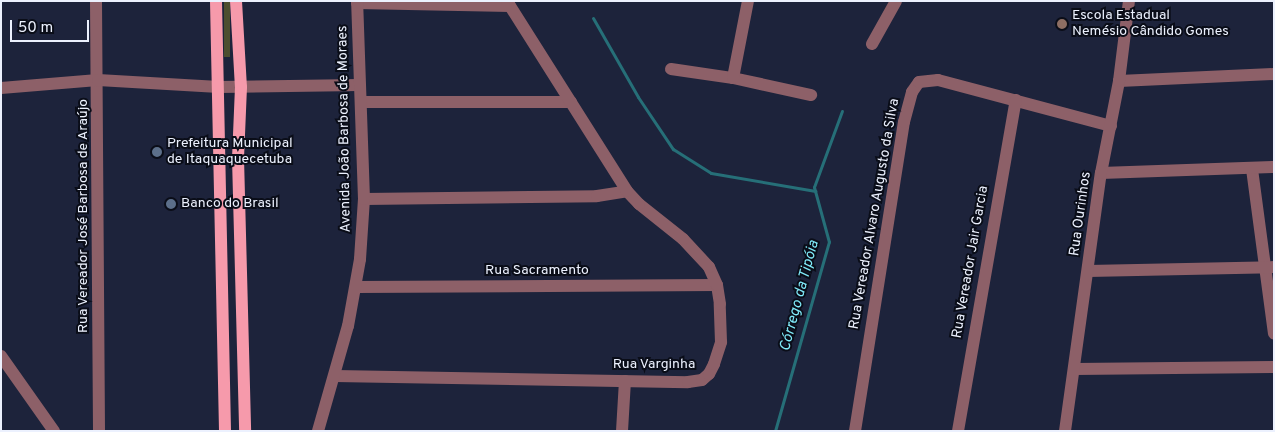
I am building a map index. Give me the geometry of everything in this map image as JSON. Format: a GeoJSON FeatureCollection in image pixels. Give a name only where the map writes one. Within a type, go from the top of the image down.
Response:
{"type":"FeatureCollection","features":[{"type":"Feature","properties":{"kind":"main road"},"geometry":{"type":"LineString","coordinates":[[216,1],[225,431]]}},
{"type":"Feature","properties":{"kind":"main road"},"geometry":{"type":"LineString","coordinates":[[236,1],[241,88],[238,158],[245,431]]}},
{"type":"Feature","properties":{"kind":"main road"},"geometry":{"type":"LineString","coordinates":[[222,322],[243,324]]}},
{"type":"Feature","properties":{"kind":"street","name":"Rua Vereador José Barbosa de Araújo"},"geometry":{"type":"LineString","coordinates":[[96,1],[99,431]]}},
{"type":"Feature","properties":{"kind":"street"},"geometry":{"type":"LineString","coordinates":[[732,78],[748,1]]}},
{"type":"Feature","properties":{"kind":"street"},"geometry":{"type":"LineString","coordinates":[[872,44],[896,1]]}},
{"type":"Feature","properties":{"kind":"street","name":"Rua Ourinhos"},"geometry":{"type":"LineString","coordinates":[[1065,431],[1101,173],[1119,81],[1129,1]]}},
{"type":"Feature","properties":{"kind":"street"},"geometry":{"type":"LineString","coordinates":[[357,2],[509,4]]}},
{"type":"Feature","properties":{"kind":"street","name":"Avenida João Barbosa de Moraes"},"geometry":{"type":"LineString","coordinates":[[318,431],[335,376],[356,287],[364,199],[357,2]]}},
{"type":"Feature","properties":{"kind":"street","name":"Rua Varginha"},"geometry":{"type":"LineString","coordinates":[[335,376],[688,382],[702,380],[709,374],[721,342],[720,304],[717,285],[700,255],[627,191],[509,4]]}},
{"type":"Feature","properties":{"kind":"street"},"geometry":{"type":"LineString","coordinates":[[671,69],[732,78],[810,95]]}},
{"type":"Feature","properties":{"kind":"street"},"geometry":{"type":"LineString","coordinates":[[1119,81],[1274,74]]}},
{"type":"Feature","properties":{"kind":"street"},"geometry":{"type":"LineString","coordinates":[[1,88],[98,80],[241,88],[359,85]]}},
{"type":"Feature","properties":{"kind":"street","name":"Rua Vereador Alvaro Augusto da Silva"},"geometry":{"type":"LineString","coordinates":[[855,431],[904,122],[912,92],[919,82],[938,80],[1111,126]]}},
{"type":"Feature","properties":{"kind":"street","name":"Rua Vereador Jair Garcia"},"geometry":{"type":"LineString","coordinates":[[958,431],[1016,100]]}},
{"type":"Feature","properties":{"kind":"street"},"geometry":{"type":"LineString","coordinates":[[361,102],[571,102]]}},
{"type":"Feature","properties":{"kind":"street"},"geometry":{"type":"LineString","coordinates":[[1101,173],[1274,168]]}},
{"type":"Feature","properties":{"kind":"street"},"geometry":{"type":"LineString","coordinates":[[1252,169],[1269,267],[1274,334]]}},
{"type":"Feature","properties":{"kind":"street"},"geometry":{"type":"LineString","coordinates":[[364,199],[597,196],[627,191]]}},
{"type":"Feature","properties":{"kind":"street"},"geometry":{"type":"LineString","coordinates":[[1088,270],[1269,267]]}},
{"type":"Feature","properties":{"kind":"street","name":"Rua Sacramento"},"geometry":{"type":"LineString","coordinates":[[356,287],[717,285]]}},
{"type":"Feature","properties":{"kind":"street"},"geometry":{"type":"LineString","coordinates":[[1,356],[54,431]]}},
{"type":"Feature","properties":{"kind":"street"},"geometry":{"type":"LineString","coordinates":[[1075,369],[1274,367]]}},
{"type":"Feature","properties":{"kind":"street"},"geometry":{"type":"LineString","coordinates":[[622,431],[625,381]]}},
{"type":"Feature","properties":{"kind":"green space"},"geometry":{"type":"Polygon","coordinates":[[[224,1],[230,1],[230,57],[224,57],[224,1]]]}},
{"type":"Feature","properties":{"kind":"waterway"},"geometry":{"type":"LineString","coordinates":[[593,18],[638,97],[673,149],[711,173],[815,191]]}},
{"type":"Feature","properties":{"kind":"waterway","name":"Córrego da Tipóia"},"geometry":{"type":"LineString","coordinates":[[775,431],[829,242],[814,187],[842,111]]}},
{"type":"Feature","properties":{"kind":"place","name":"Escola Estadual Nemésio Cândido Gomes"},"geometry":{"type":"Point","coordinates":[1062,24]}},
{"type":"Feature","properties":{"kind":"place","name":"Prefeitura Municipal de Itaquaquecetuba"},"geometry":{"type":"Point","coordinates":[157,152]}},
{"type":"Feature","properties":{"kind":"place","name":"Banco do Brasil"},"geometry":{"type":"Point","coordinates":[171,204]}}]}
